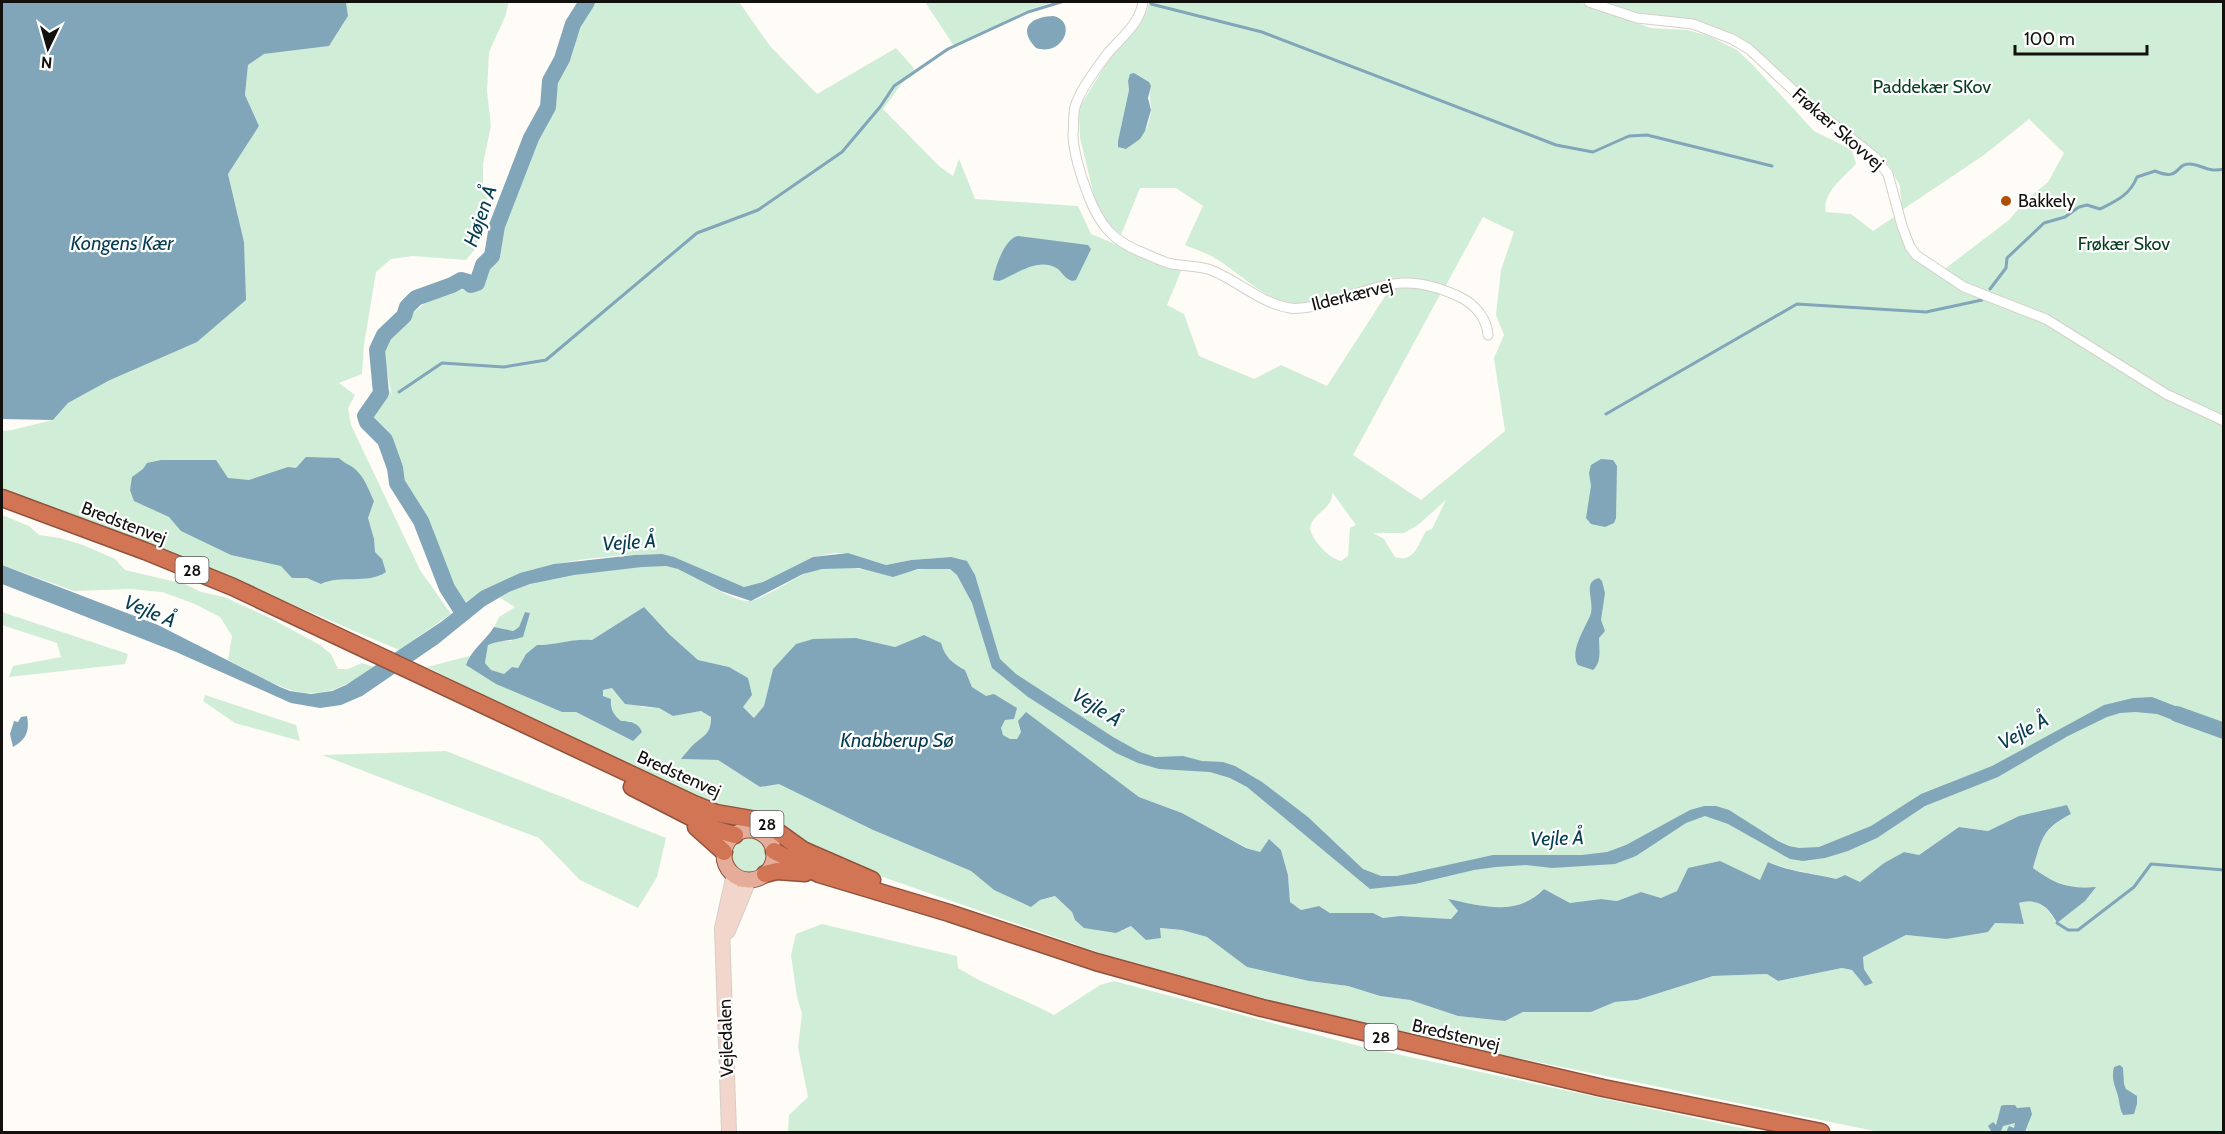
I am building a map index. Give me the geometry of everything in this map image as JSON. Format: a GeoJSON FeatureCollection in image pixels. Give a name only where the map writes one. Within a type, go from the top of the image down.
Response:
{"type":"FeatureCollection","features":[{"type":"Feature","properties":{"kind":"highway","name":"Bredstenvej"},"geometry":{"type":"LineString","coordinates":[[2,498],[145,550],[233,587],[701,807],[767,824],[812,855],[949,913]]}},
{"type":"Feature","properties":{"kind":"highway","name":"Bredstenvej"},"geometry":{"type":"LineString","coordinates":[[427,679],[677,811],[714,829],[735,835]]}},
{"type":"Feature","properties":{"kind":"highway","name":"Bredstenvej"},"geometry":{"type":"LineString","coordinates":[[677,811],[724,852]]}},
{"type":"Feature","properties":{"kind":"highway","name":"Bredstenvej"},"geometry":{"type":"LineString","coordinates":[[774,851],[819,874],[949,913],[1096,962],[1262,1008],[1603,1088],[1821,1132]]}},
{"type":"Feature","properties":{"kind":"highway","name":"Bredstenvej"},"geometry":{"type":"LineString","coordinates":[[757,877],[777,871],[819,874]]}},
{"type":"Feature","properties":{"kind":"main road","name":"28"},"geometry":{"type":"LineString","coordinates":[[745,831],[756,831],[770,841],[774,851],[772,864],[757,877],[734,874],[727,867],[724,852],[726,845],[735,835],[745,831]]}},
{"type":"Feature","properties":{"kind":"street","name":"Ilderkærvej"},"geometry":{"type":"LineString","coordinates":[[1143,2],[1142,9],[1131,28],[1108,54],[1089,81],[1075,107],[1073,138],[1084,184],[1095,214],[1107,230],[1128,247],[1169,263],[1209,270],[1271,302],[1291,309],[1318,305],[1396,282],[1416,282],[1442,289],[1464,299],[1478,310],[1487,324],[1488,335]]}},
{"type":"Feature","properties":{"kind":"street","name":"Frøkær Skovvej"},"geometry":{"type":"LineString","coordinates":[[1589,2],[1637,18],[1693,24],[1732,39],[1749,49],[1807,103],[1882,165],[1890,181],[1902,226],[1910,247],[1916,255],[1964,287],[2046,319],[2166,394],[2223,422]]}},
{"type":"Feature","properties":{"kind":"street","name":"Vejledalen"},"geometry":{"type":"LineString","coordinates":[[729,1132],[722,928],[734,874]]}},
{"type":"Feature","properties":{"kind":"street","name":"Vejledalen"},"geometry":{"type":"LineString","coordinates":[[724,944],[757,877]]}},
{"type":"Feature","properties":{"kind":"green space"},"geometry":{"type":"Polygon","coordinates":[[[346,2],[509,2],[505,17],[489,52],[487,91],[491,126],[483,164],[483,183],[488,195],[476,248],[466,260],[413,256],[391,259],[376,272],[364,345],[362,374],[339,383],[355,395],[348,408],[351,425],[420,570],[451,614],[399,650],[160,548],[2,490],[2,431],[53,420],[68,403],[110,380],[244,242],[228,174],[259,126],[245,95],[248,65],[264,54],[329,46],[348,16],[346,2]]]}},
{"type":"Feature","properties":{"kind":"green space"},"geometry":{"type":"Polygon","coordinates":[[[587,2],[739,2],[770,46],[817,94],[896,48],[913,67],[915,74],[903,82],[883,109],[939,166],[953,176],[959,159],[975,199],[1078,206],[1091,234],[1181,271],[1167,305],[1184,314],[1199,356],[1254,379],[1281,365],[1327,386],[1389,290],[1415,284],[1442,291],[1353,455],[1421,500],[1505,431],[1494,358],[1504,335],[1496,315],[1501,270],[1514,232],[1483,217],[1445,287],[1430,281],[1398,280],[1300,303],[1283,301],[1263,292],[1206,253],[1185,245],[1203,206],[1176,188],[1140,188],[1121,235],[1109,225],[1097,208],[1080,138],[1079,108],[1106,64],[1147,11],[1149,2],[1579,2],[1651,28],[1687,30],[1709,36],[1737,50],[1814,131],[1852,150],[1856,164],[1830,192],[1825,205],[1826,212],[1851,214],[1873,231],[1894,217],[1909,251],[1938,274],[2009,220],[2025,201],[2048,182],[2064,153],[2029,119],[1984,155],[1902,210],[1900,186],[1889,165],[1811,101],[1760,53],[1738,36],[1690,19],[1630,12],[1597,2],[2223,2],[2223,1132],[2025,1132],[2029,1123],[2017,1108],[2001,1106],[1996,1125],[2016,1123],[2014,1129],[2007,1129],[2006,1132],[1879,1132],[1488,1052],[1274,1001],[1103,954],[880,876],[813,846],[773,816],[716,807],[572,741],[427,667],[469,656],[467,665],[562,712],[576,712],[633,741],[631,721],[621,721],[615,715],[606,703],[603,690],[612,688],[642,707],[659,708],[673,716],[701,711],[711,717],[708,730],[682,759],[718,760],[760,787],[779,783],[873,830],[971,871],[994,890],[1040,900],[1055,896],[1072,912],[1075,920],[1126,929],[1131,926],[1182,930],[1207,937],[1247,967],[1309,981],[1348,986],[1380,996],[1410,1000],[1458,1016],[1505,1021],[1523,1012],[1591,1012],[1615,1002],[1637,1000],[1713,976],[1767,974],[1778,981],[1842,968],[1852,970],[1865,986],[1873,983],[1864,969],[1863,957],[1906,935],[1946,939],[1995,923],[2024,924],[2019,903],[2026,902],[2041,905],[2056,922],[2095,887],[2062,884],[2033,868],[2044,836],[2054,825],[2071,814],[2019,816],[1988,831],[1959,827],[1919,855],[1904,852],[1884,863],[1860,883],[1845,875],[1836,879],[1769,862],[1761,880],[1688,868],[1677,891],[1661,898],[1641,892],[1617,901],[1601,899],[1570,903],[1544,889],[1534,898],[1511,906],[1487,907],[1449,900],[1458,911],[1451,919],[1400,916],[1383,918],[1373,913],[1330,913],[1319,906],[1301,910],[1290,903],[1288,875],[1281,850],[1270,840],[1260,852],[1247,848],[1182,813],[1139,797],[1043,725],[1021,732],[1017,739],[1010,739],[1003,735],[1000,728],[1005,720],[986,697],[972,687],[965,670],[950,659],[940,643],[924,635],[895,647],[856,638],[777,665],[773,669],[764,707],[754,718],[743,707],[729,667],[698,660],[644,607],[592,640],[537,645],[526,654],[518,668],[512,667],[504,674],[490,670],[485,663],[488,645],[497,641],[511,641],[530,613],[525,612],[519,627],[512,631],[494,627],[499,617],[515,607],[499,597],[544,580],[590,572],[666,566],[691,574],[728,595],[747,601],[761,597],[805,574],[823,568],[845,567],[898,573],[938,568],[952,569],[951,557],[910,560],[886,565],[848,553],[835,553],[813,557],[763,582],[744,587],[674,557],[614,556],[572,561],[533,570],[495,585],[459,607],[425,523],[403,482],[392,443],[372,422],[376,409],[389,389],[392,396],[387,372],[379,362],[388,337],[401,329],[412,314],[425,303],[462,289],[470,291],[479,284],[483,265],[492,256],[497,226],[508,195],[531,138],[548,107],[550,81],[562,59],[573,24],[587,2]],[[1128,81],[1129,90],[1118,141],[1127,149],[1146,129],[1151,110],[1151,86],[1128,81]],[[1332,492],[1332,498],[1315,518],[1310,528],[1322,548],[1341,561],[1348,556],[1350,528],[1356,525],[1332,492]],[[1446,500],[1418,525],[1404,533],[1373,533],[1384,539],[1395,557],[1407,558],[1415,552],[1426,531],[1432,529],[1446,500]]]}},
{"type":"Feature","properties":{"kind":"green space"},"geometry":{"type":"Polygon","coordinates":[[[925,2],[1053,2],[1028,10],[954,46],[925,2]]]}},
{"type":"Feature","properties":{"kind":"green space"},"geometry":{"type":"Polygon","coordinates":[[[2,515],[29,526],[39,535],[83,545],[115,559],[125,570],[185,584],[201,592],[224,597],[270,618],[320,645],[331,654],[338,669],[348,669],[362,663],[374,667],[353,681],[317,693],[284,688],[228,660],[232,636],[220,617],[195,604],[162,592],[130,589],[74,591],[2,565],[2,515]]]}},
{"type":"Feature","properties":{"kind":"green space"},"geometry":{"type":"Polygon","coordinates":[[[2,612],[128,654],[125,664],[9,677],[13,666],[61,657],[57,643],[2,625],[2,612]]]}},
{"type":"Feature","properties":{"kind":"green space"},"geometry":{"type":"Polygon","coordinates":[[[205,695],[296,725],[300,741],[235,723],[203,701],[205,695]]]}},
{"type":"Feature","properties":{"kind":"green space"},"geometry":{"type":"Polygon","coordinates":[[[446,751],[666,838],[657,877],[638,908],[580,880],[539,838],[322,755],[446,751]]]}},
{"type":"Feature","properties":{"kind":"green space"},"geometry":{"type":"Polygon","coordinates":[[[749,836],[762,842],[768,855],[762,868],[749,874],[736,868],[730,855],[736,842],[749,836]]]}},
{"type":"Feature","properties":{"kind":"green space"},"geometry":{"type":"Polygon","coordinates":[[[822,924],[957,956],[958,968],[1054,1015],[1100,985],[1114,981],[1359,1046],[1760,1132],[788,1132],[789,1115],[808,1097],[798,1047],[802,1014],[791,955],[796,934],[822,924]]]}},
{"type":"Feature","properties":{"kind":"water","name":"Kongens Kær"},"geometry":{"type":"Polygon","coordinates":[[[2,2],[346,2],[348,16],[329,46],[264,54],[248,65],[245,95],[259,126],[228,174],[244,242],[246,300],[197,342],[110,380],[68,403],[53,420],[2,419],[2,2]]]}},
{"type":"Feature","properties":{"kind":"water"},"geometry":{"type":"Polygon","coordinates":[[[1053,16],[1061,19],[1065,24],[1064,37],[1054,48],[1036,48],[1028,35],[1029,25],[1038,19],[1053,16]]]}},
{"type":"Feature","properties":{"kind":"water"},"geometry":{"type":"Polygon","coordinates":[[[1134,73],[1149,82],[1151,86],[1148,98],[1151,110],[1145,131],[1140,139],[1126,149],[1118,147],[1118,141],[1129,90],[1128,81],[1130,74],[1134,73]]]}},
{"type":"Feature","properties":{"kind":"water"},"geometry":{"type":"Polygon","coordinates":[[[1018,236],[1088,245],[1091,249],[1076,280],[1072,281],[1058,269],[1043,264],[999,281],[993,280],[1005,247],[1018,236]]]}},
{"type":"Feature","properties":{"kind":"water"},"geometry":{"type":"Polygon","coordinates":[[[306,457],[339,458],[354,468],[362,477],[374,501],[368,518],[375,552],[382,559],[386,572],[371,578],[337,580],[321,584],[307,578],[292,578],[281,566],[231,555],[181,531],[169,517],[134,501],[130,490],[132,477],[147,463],[161,460],[216,460],[228,478],[249,480],[288,467],[296,468],[306,457]]]}},
{"type":"Feature","properties":{"kind":"water"},"geometry":{"type":"Polygon","coordinates":[[[1601,459],[1613,460],[1617,466],[1616,518],[1614,523],[1605,527],[1591,524],[1586,518],[1591,486],[1589,473],[1591,465],[1601,459]]]}},
{"type":"Feature","properties":{"kind":"water"},"geometry":{"type":"Polygon","coordinates":[[[848,553],[886,565],[911,560],[951,557],[967,561],[975,575],[1000,659],[1016,674],[1140,752],[1155,757],[1183,756],[1235,766],[1262,782],[1308,817],[1363,869],[1381,876],[1397,876],[1493,855],[1582,855],[1607,852],[1626,845],[1690,810],[1704,806],[1716,806],[1729,810],[1789,846],[1819,847],[1871,826],[1921,794],[1992,766],[2104,705],[2133,698],[2152,697],[2188,711],[2196,721],[2186,725],[2157,714],[2135,712],[2107,717],[2068,736],[1998,777],[1925,806],[1877,838],[1825,858],[1803,861],[1790,859],[1728,824],[1705,816],[1686,823],[1636,856],[1615,864],[1552,868],[1526,865],[1496,867],[1415,884],[1370,889],[1247,787],[1230,778],[1210,772],[1159,769],[1138,763],[1116,753],[1028,697],[992,668],[972,603],[957,575],[950,569],[918,569],[893,577],[859,568],[822,569],[803,574],[751,601],[721,591],[678,569],[666,566],[574,575],[530,584],[509,592],[485,606],[438,644],[362,696],[341,705],[320,708],[291,703],[176,652],[2,584],[2,565],[158,625],[280,687],[311,694],[332,691],[346,685],[441,622],[481,591],[520,573],[554,564],[662,554],[744,587],[763,582],[813,557],[848,553]]]}},
{"type":"Feature","properties":{"kind":"water"},"geometry":{"type":"Polygon","coordinates":[[[1599,578],[1605,593],[1601,620],[1605,631],[1599,638],[1599,659],[1593,670],[1578,665],[1575,654],[1590,616],[1591,584],[1599,578]]]}},
{"type":"Feature","properties":{"kind":"water","name":"Knabberup Sø"},"geometry":{"type":"Polygon","coordinates":[[[644,607],[698,660],[729,667],[748,678],[752,695],[743,707],[754,718],[764,706],[773,669],[796,644],[813,639],[856,638],[895,647],[924,635],[941,643],[950,659],[965,670],[972,687],[986,696],[994,694],[1017,708],[1014,719],[1005,720],[1001,728],[1003,735],[1010,739],[1017,739],[1021,732],[1018,721],[1026,712],[1139,797],[1182,813],[1246,848],[1260,852],[1269,839],[1281,850],[1288,875],[1290,902],[1301,910],[1319,906],[1330,913],[1373,913],[1383,918],[1400,916],[1451,919],[1458,911],[1448,899],[1486,906],[1511,906],[1534,898],[1544,889],[1570,903],[1601,899],[1617,901],[1641,892],[1661,898],[1677,891],[1688,868],[1720,861],[1760,880],[1768,862],[1836,879],[1845,875],[1860,882],[1884,863],[1904,852],[1919,855],[1959,827],[1988,831],[2019,816],[2067,805],[2071,814],[2061,819],[2045,835],[2033,868],[2062,884],[2096,887],[2085,901],[2057,923],[2042,905],[2026,902],[2019,903],[2024,924],[1995,923],[1988,932],[1946,939],[1906,935],[1863,957],[1864,969],[1873,983],[1865,986],[1852,970],[1842,968],[1778,981],[1767,974],[1713,976],[1637,1000],[1615,1002],[1591,1012],[1523,1012],[1505,1021],[1458,1016],[1410,1000],[1380,996],[1348,986],[1309,981],[1247,967],[1207,937],[1182,930],[1160,928],[1161,938],[1146,940],[1131,926],[1116,933],[1084,928],[1075,920],[1072,912],[1055,896],[1040,900],[1031,907],[994,890],[971,871],[873,830],[779,784],[760,787],[718,760],[681,759],[709,730],[711,717],[701,711],[673,716],[659,708],[625,704],[612,688],[603,690],[603,696],[611,699],[614,714],[621,721],[634,723],[641,729],[642,732],[633,741],[576,712],[562,712],[496,684],[466,665],[471,655],[494,627],[513,631],[519,627],[525,612],[530,613],[523,637],[488,645],[485,663],[491,670],[504,674],[512,667],[518,668],[526,654],[537,645],[592,640],[644,607]]]}},
{"type":"Feature","properties":{"kind":"water"},"geometry":{"type":"Polygon","coordinates":[[[27,716],[26,734],[13,747],[10,734],[14,721],[18,722],[21,717],[27,716]]]}},
{"type":"Feature","properties":{"kind":"water"},"geometry":{"type":"Polygon","coordinates":[[[2120,1065],[2123,1068],[2126,1089],[2137,1096],[2134,1114],[2123,1115],[2121,1110],[2113,1075],[2114,1067],[2120,1065]]]}},
{"type":"Feature","properties":{"kind":"water"},"geometry":{"type":"Polygon","coordinates":[[[2015,1105],[2017,1108],[2030,1107],[2032,1114],[2025,1132],[2006,1132],[2009,1126],[2014,1128],[2015,1123],[2003,1126],[2001,1131],[1991,1131],[1988,1126],[1993,1122],[1996,1125],[2001,1106],[2015,1105]]]}},
{"type":"Feature","properties":{"kind":"waterway","name":"Højen Å"},"geometry":{"type":"LineString","coordinates":[[463,613],[447,588],[421,521],[397,483],[395,468],[385,440],[367,422],[365,416],[381,393],[377,350],[384,335],[404,316],[407,307],[416,298],[461,280],[471,285],[477,283],[483,265],[492,256],[497,226],[531,138],[548,107],[550,81],[562,59],[573,24],[587,2]]}},
{"type":"Feature","properties":{"kind":"waterway"},"geometry":{"type":"LineString","coordinates":[[399,392],[442,363],[504,367],[546,360],[697,233],[758,210],[842,152],[880,107],[894,86],[948,49],[1028,12],[1061,2]]}},
{"type":"Feature","properties":{"kind":"waterway"},"geometry":{"type":"LineString","coordinates":[[1151,4],[1262,32],[1556,145],[1593,152],[1629,136],[1647,135],[1772,166]]}},
{"type":"Feature","properties":{"kind":"waterway"},"geometry":{"type":"LineString","coordinates":[[1990,289],[2006,268],[2007,258],[2044,223],[2065,217],[2079,207],[2087,205],[2100,209],[2126,193],[2137,177],[2155,171],[2163,174],[2174,173],[2185,164],[2213,170],[2224,169]]}},
{"type":"Feature","properties":{"kind":"waterway"},"geometry":{"type":"LineString","coordinates":[[1606,414],[1797,304],[1926,312],[1982,300]]}},
{"type":"Feature","properties":{"kind":"waterway","name":"Vejle Å"},"geometry":{"type":"LineString","coordinates":[[2177,714],[2224,731]]}},
{"type":"Feature","properties":{"kind":"waterway"},"geometry":{"type":"LineString","coordinates":[[2057,923],[2068,930],[2078,930],[2134,887],[2151,864],[2224,870]]}},
{"type":"Feature","properties":{"kind":"place","name":"Bakkely"},"geometry":{"type":"Point","coordinates":[2006,201]}},
{"type":"Feature","properties":{"kind":"park label","name":"Paddekær SKov"},"geometry":{"type":"Point","coordinates":[1932,87]}},
{"type":"Feature","properties":{"kind":"park label","name":"Frøkær Skov"},"geometry":{"type":"Point","coordinates":[2124,244]}}]}
